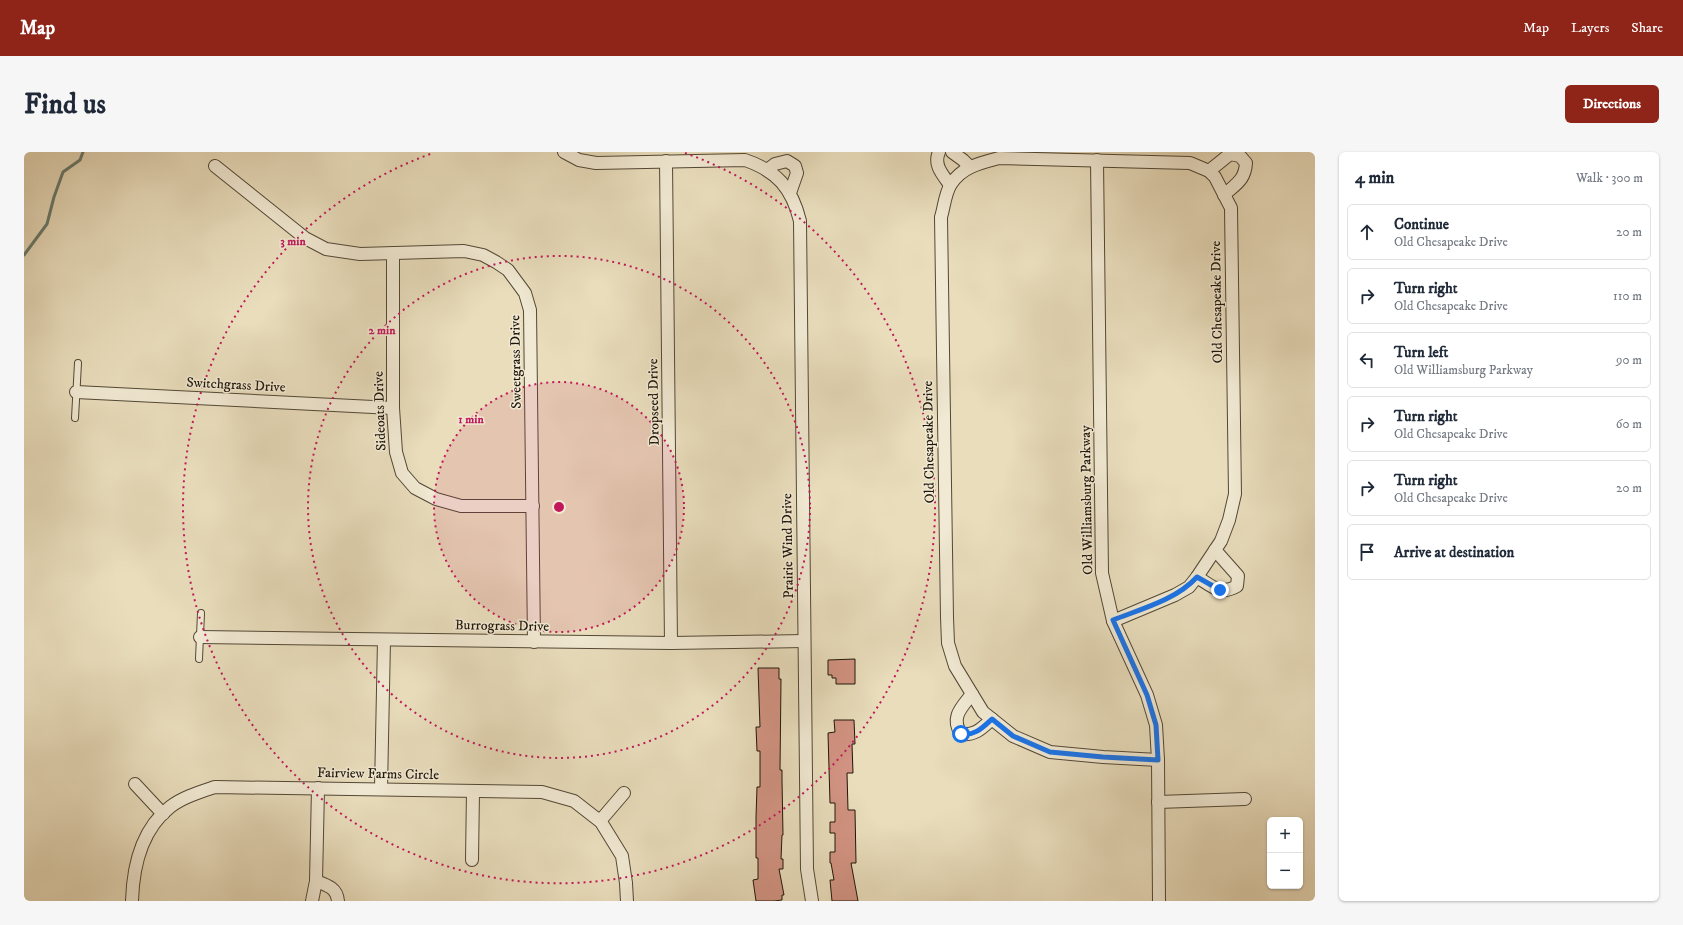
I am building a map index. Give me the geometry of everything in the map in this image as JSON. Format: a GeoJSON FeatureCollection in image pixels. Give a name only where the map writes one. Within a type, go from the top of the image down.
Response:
{"type":"FeatureCollection","features":[{"type":"Feature","properties":{"kind":"street","name":"Prairie Wind Drive"},"geometry":{"type":"LineString","coordinates":[[564,152],[579,160],[596,163],[666,160],[745,160],[768,170],[779,179],[790,193],[797,208],[800,221],[807,869],[812,901]]}},
{"type":"Feature","properties":{"kind":"street"},"geometry":{"type":"LineString","coordinates":[[939,152],[936,157],[938,169],[950,185]]}},
{"type":"Feature","properties":{"kind":"street"},"geometry":{"type":"LineString","coordinates":[[952,152],[970,167]]}},
{"type":"Feature","properties":{"kind":"street"},"geometry":{"type":"LineString","coordinates":[[1209,171],[1230,154],[1240,156],[1246,163],[1245,172],[1241,180],[1224,195]]}},
{"type":"Feature","properties":{"kind":"street","name":"Old Chesapeake Drive"},"geometry":{"type":"LineString","coordinates":[[1113,620],[1175,595],[1189,587],[1221,541],[1229,520],[1235,494],[1231,208],[1215,177],[1209,171],[1190,163],[999,158],[970,167],[962,172],[950,185],[941,217],[948,643],[955,666],[983,712],[1013,736],[1050,752],[1158,760]]}},
{"type":"Feature","properties":{"kind":"street","name":"Dropseed Drive"},"geometry":{"type":"LineString","coordinates":[[666,160],[671,643]]}},
{"type":"Feature","properties":{"kind":"street","name":"Old Williamsburg Parkway"},"geometry":{"type":"LineString","coordinates":[[1097,160],[1102,573],[1113,620],[1147,695],[1156,725],[1158,760],[1159,901]]}},
{"type":"Feature","properties":{"kind":"street"},"geometry":{"type":"LineString","coordinates":[[768,170],[776,164],[786,161],[795,166],[797,173],[790,193]]}},
{"type":"Feature","properties":{"kind":"street","name":"Sweetgrass Drive"},"geometry":{"type":"LineString","coordinates":[[215,166],[305,238],[326,249],[349,253],[464,251],[483,255],[508,270],[525,293],[530,310],[534,642]]}},
{"type":"Feature","properties":{"kind":"street","name":"Sideoats Drive"},"geometry":{"type":"LineString","coordinates":[[393,253],[394,408],[396,452],[402,473],[415,488],[436,499],[461,506],[532,506]]}},
{"type":"Feature","properties":{"kind":"street","name":"Switchgrass Drive"},"geometry":{"type":"LineString","coordinates":[[76,392],[394,408]]}},
{"type":"Feature","properties":{"kind":"street"},"geometry":{"type":"LineString","coordinates":[[1197,577],[1220,590],[1229,591],[1237,586],[1238,576],[1215,550]]}},
{"type":"Feature","properties":{"kind":"street","name":"Burrograss Drive"},"geometry":{"type":"LineString","coordinates":[[200,636],[534,642],[671,643],[804,641]]}},
{"type":"Feature","properties":{"kind":"street"},"geometry":{"type":"LineString","coordinates":[[381,789],[384,640]]}},
{"type":"Feature","properties":{"kind":"street"},"geometry":{"type":"LineString","coordinates":[[972,694],[956,715],[956,722],[961,734],[968,735],[975,733],[992,719]]}},
{"type":"Feature","properties":{"kind":"street"},"geometry":{"type":"LineString","coordinates":[[135,784],[164,814]]}},
{"type":"Feature","properties":{"kind":"street","name":"Fairview Farms Circle"},"geometry":{"type":"LineString","coordinates":[[132,901],[132,879],[139,852],[152,826],[170,807],[195,794],[216,787],[542,792],[574,801],[600,821],[622,856],[626,882],[626,901]]}},
{"type":"Feature","properties":{"kind":"street"},"geometry":{"type":"LineString","coordinates":[[312,901],[316,881],[318,788]]}},
{"type":"Feature","properties":{"kind":"street"},"geometry":{"type":"LineString","coordinates":[[472,860],[473,791]]}},
{"type":"Feature","properties":{"kind":"street"},"geometry":{"type":"LineString","coordinates":[[600,821],[624,793]]}},
{"type":"Feature","properties":{"kind":"street"},"geometry":{"type":"LineString","coordinates":[[1158,802],[1245,799]]}},
{"type":"Feature","properties":{"kind":"street"},"geometry":{"type":"LineString","coordinates":[[316,881],[334,890],[338,901]]}},
{"type":"Feature","properties":{"kind":"lane"},"geometry":{"type":"LineString","coordinates":[[75,418],[78,363]]}},
{"type":"Feature","properties":{"kind":"lane"},"geometry":{"type":"LineString","coordinates":[[199,659],[200,613]]}},
{"type":"Feature","properties":{"kind":"building"},"geometry":{"type":"Polygon","coordinates":[[[855,659],[855,684],[836,684],[836,678],[832,678],[832,675],[828,675],[828,660],[855,659]]]}},
{"type":"Feature","properties":{"kind":"building"},"geometry":{"type":"Polygon","coordinates":[[[758,668],[779,668],[779,679],[781,679],[780,770],[782,770],[783,835],[781,859],[783,859],[783,869],[779,869],[784,895],[782,895],[782,900],[774,901],[756,901],[753,880],[758,879],[758,858],[756,858],[756,817],[757,787],[760,787],[760,751],[757,751],[756,727],[760,727],[758,668]]]}},
{"type":"Feature","properties":{"kind":"building"},"geometry":{"type":"Polygon","coordinates":[[[834,720],[854,720],[855,744],[852,744],[853,773],[847,773],[848,810],[855,810],[856,863],[851,863],[858,901],[832,901],[830,880],[834,880],[830,863],[830,852],[835,852],[835,833],[830,833],[830,822],[835,822],[835,803],[830,803],[828,733],[835,732],[834,720]]]}},
{"type":"Feature","properties":{"kind":"waterway"},"geometry":{"type":"LineString","coordinates":[[24,255],[47,224],[54,197],[63,172],[80,160],[83,152]]}},
{"type":"Feature","properties":{"kind":"route"},"geometry":{"type":"LineString","coordinates":[[961,734],[968,735],[975,733],[992,719],[1013,736],[1050,752],[1158,760],[1156,725],[1147,695],[1113,620],[1175,595],[1189,587],[1197,577],[1220,590]]}}]}
